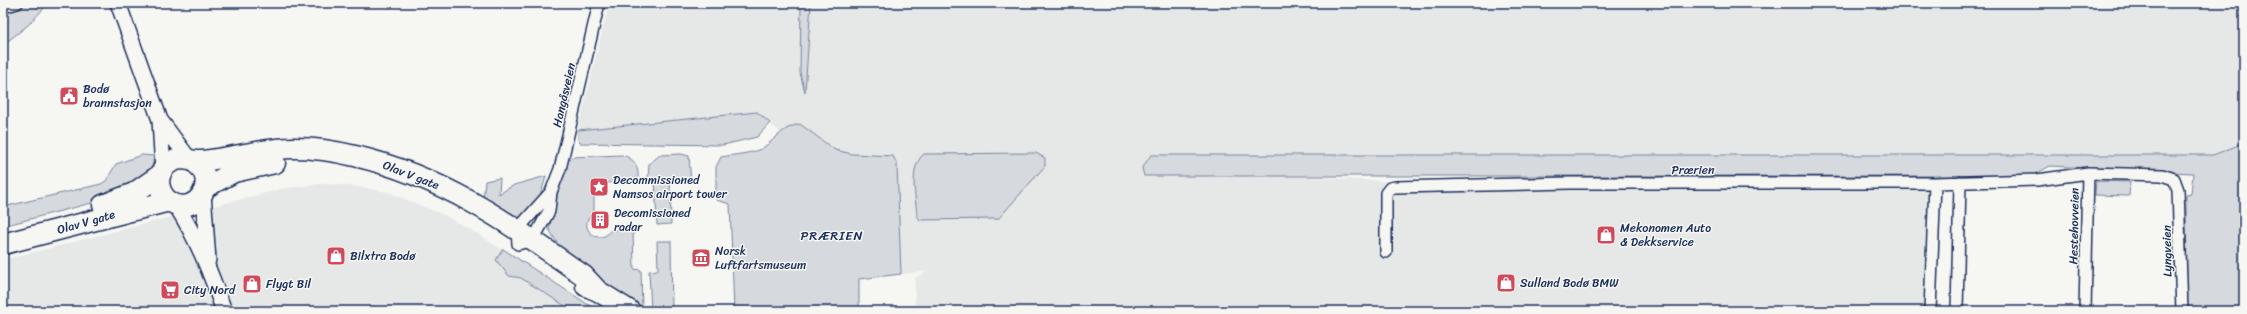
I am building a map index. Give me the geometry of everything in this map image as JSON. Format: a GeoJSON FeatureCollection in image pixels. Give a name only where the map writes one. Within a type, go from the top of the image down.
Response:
{"type":"FeatureCollection","features":[{"type":"Feature","properties":{"kind":"highway","name":"Olav V gate"},"geometry":{"type":"LineString","coordinates":[[3,230],[111,203],[134,193],[176,160],[192,160],[284,149],[326,150],[353,155],[398,168],[441,185],[482,207],[523,238],[584,276],[598,291],[630,311]]}},
{"type":"Feature","properties":{"kind":"highway"},"geometry":{"type":"LineString","coordinates":[[192,160],[204,172],[204,190]]}},
{"type":"Feature","properties":{"kind":"highway","name":"Olav V gate"},"geometry":{"type":"LineString","coordinates":[[3,244],[172,203],[191,204],[204,190],[234,172],[276,163],[319,162],[344,164],[378,172],[422,189],[523,238]]}},
{"type":"Feature","properties":{"kind":"highway"},"geometry":{"type":"LineString","coordinates":[[162,172],[160,188],[172,203]]}},
{"type":"Feature","properties":{"kind":"street"},"geometry":{"type":"LineString","coordinates":[[3,7],[17,3]]}},
{"type":"Feature","properties":{"kind":"street"},"geometry":{"type":"LineString","coordinates":[[118,3],[160,120],[162,172]]}},
{"type":"Feature","properties":{"kind":"street","name":"Hangåsveien"},"geometry":{"type":"LineString","coordinates":[[551,192],[560,169],[599,3]]}},
{"type":"Feature","properties":{"kind":"street"},"geometry":{"type":"LineString","coordinates":[[160,120],[192,160]]}},
{"type":"Feature","properties":{"kind":"street","name":"Hestehovveien"},"geometry":{"type":"LineString","coordinates":[[1935,183],[2037,180],[2088,173],[2085,311]]}},
{"type":"Feature","properties":{"kind":"street","name":"Lyngveien"},"geometry":{"type":"LineString","coordinates":[[2088,173],[2162,175],[2174,178],[2178,190],[2182,311]]}},
{"type":"Feature","properties":{"kind":"street"},"geometry":{"type":"LineString","coordinates":[[1957,311],[1960,182]]}},
{"type":"Feature","properties":{"kind":"street","name":"Prærien"},"geometry":{"type":"LineString","coordinates":[[1386,252],[1386,193],[1390,188],[1395,187],[1569,183],[1935,183]]}},
{"type":"Feature","properties":{"kind":"street"},"geometry":{"type":"LineString","coordinates":[[1930,311],[1935,183]]}},
{"type":"Feature","properties":{"kind":"street"},"geometry":{"type":"LineString","coordinates":[[204,190],[209,267]]}},
{"type":"Feature","properties":{"kind":"street"},"geometry":{"type":"LineString","coordinates":[[523,238],[549,211],[551,192]]}},
{"type":"Feature","properties":{"kind":"street"},"geometry":{"type":"LineString","coordinates":[[523,238],[551,192]]}},
{"type":"Feature","properties":{"kind":"street"},"geometry":{"type":"LineString","coordinates":[[172,203],[186,220],[209,267],[224,311]]}},
{"type":"Feature","properties":{"kind":"shaded area"},"geometry":{"type":"Polygon","coordinates":[[[3,3],[49,3],[27,26],[3,45],[3,3]]]}},
{"type":"Feature","properties":{"kind":"shaded area"},"geometry":{"type":"Polygon","coordinates":[[[609,3],[2244,3],[2244,173],[2197,174],[2050,166],[1404,165],[1134,176],[1291,176],[1455,185],[1935,183],[1930,311],[915,311],[915,278],[928,271],[859,279],[780,132],[757,112],[578,130],[609,3]]]}},
{"type":"Feature","properties":{"kind":"shaded area"},"geometry":{"type":"Polygon","coordinates":[[[801,3],[811,3],[805,92],[800,73],[801,3]]]}},
{"type":"Feature","properties":{"kind":"shaded area"},"geometry":{"type":"Polygon","coordinates":[[[757,112],[770,123],[757,137],[723,145],[580,143],[578,139],[578,130],[757,112]]]}},
{"type":"Feature","properties":{"kind":"shaded area"},"geometry":{"type":"Polygon","coordinates":[[[800,124],[835,150],[852,154],[893,156],[897,164],[901,274],[859,279],[859,311],[734,311],[730,204],[716,200],[716,167],[721,157],[761,149],[785,130],[794,125],[800,124]]]}},
{"type":"Feature","properties":{"kind":"shaded area"},"geometry":{"type":"Polygon","coordinates":[[[2244,143],[2244,311],[2197,311],[2197,309],[2187,306],[2186,195],[2191,194],[2193,173],[2050,166],[2032,176],[1144,176],[1142,168],[1151,155],[2213,155],[2244,143]]]}},
{"type":"Feature","properties":{"kind":"shaded area"},"geometry":{"type":"Polygon","coordinates":[[[1036,153],[1045,158],[1045,166],[998,219],[920,220],[917,216],[914,174],[919,160],[924,154],[1036,153]]]}},
{"type":"Feature","properties":{"kind":"shaded area"},"geometry":{"type":"Polygon","coordinates":[[[681,154],[689,156],[691,183],[670,178],[671,224],[657,225],[655,179],[648,179],[649,164],[660,155],[681,154]]]}},
{"type":"Feature","properties":{"kind":"shaded area"},"geometry":{"type":"Polygon","coordinates":[[[142,155],[154,156],[152,169],[147,174],[99,201],[3,226],[3,207],[101,184],[106,181],[116,164],[142,155]]]}},
{"type":"Feature","properties":{"kind":"shaded area"},"geometry":{"type":"Polygon","coordinates":[[[622,155],[633,160],[637,166],[638,179],[618,178],[610,183],[594,182],[594,213],[589,218],[587,223],[590,233],[600,237],[606,235],[611,230],[633,230],[634,269],[641,270],[642,311],[638,311],[556,252],[557,243],[549,229],[564,165],[572,157],[622,155]]]}},
{"type":"Feature","properties":{"kind":"shaded area"},"geometry":{"type":"Polygon","coordinates":[[[546,176],[536,203],[521,217],[513,220],[483,200],[485,181],[500,178],[499,194],[514,185],[546,176]]]}},
{"type":"Feature","properties":{"kind":"shaded area"},"geometry":{"type":"Polygon","coordinates":[[[2096,181],[2130,182],[2129,196],[2095,195],[2096,181]]]}},
{"type":"Feature","properties":{"kind":"shaded area"},"geometry":{"type":"Polygon","coordinates":[[[323,184],[352,186],[388,192],[446,216],[473,231],[597,311],[3,311],[3,260],[285,188],[323,184]]]}},
{"type":"Feature","properties":{"kind":"shaded area"},"geometry":{"type":"Polygon","coordinates":[[[657,241],[671,241],[672,311],[651,311],[649,271],[658,270],[657,241]]]}},
{"type":"Feature","properties":{"kind":"shaded area"},"geometry":{"type":"Polygon","coordinates":[[[503,249],[598,311],[573,311],[521,278],[509,276],[496,260],[503,249]]]}},
{"type":"Feature","properties":{"kind":"place","name":"Bodø brannstasjon"},"geometry":{"type":"Point","coordinates":[69,96]}},
{"type":"Feature","properties":{"kind":"place","name":"Decommissioned Namsos airport tower"},"geometry":{"type":"Point","coordinates":[599,187]}},
{"type":"Feature","properties":{"kind":"place","name":"Decomissioned radar"},"geometry":{"type":"Point","coordinates":[600,220]}},
{"type":"Feature","properties":{"kind":"place","name":"Mekonomen Auto & Dekkservice"},"geometry":{"type":"Point","coordinates":[1606,235]}},
{"type":"Feature","properties":{"kind":"place","name":"Bilxtra Bodø"},"geometry":{"type":"Point","coordinates":[336,256]}},
{"type":"Feature","properties":{"kind":"place","name":"Norsk Luftfartsmuseum"},"geometry":{"type":"Point","coordinates":[701,258]}},
{"type":"Feature","properties":{"kind":"place","name":"Sulland Bodø BMW"},"geometry":{"type":"Point","coordinates":[1506,283]}},
{"type":"Feature","properties":{"kind":"place","name":"Flygt Bil"},"geometry":{"type":"Point","coordinates":[252,284]}},
{"type":"Feature","properties":{"kind":"place","name":"City Nord"},"geometry":{"type":"Point","coordinates":[170,290]}},
{"type":"Feature","properties":{"kind":"district","name":"PRÆRIEN"},"geometry":{"type":"Point","coordinates":[832,235]}}]}
